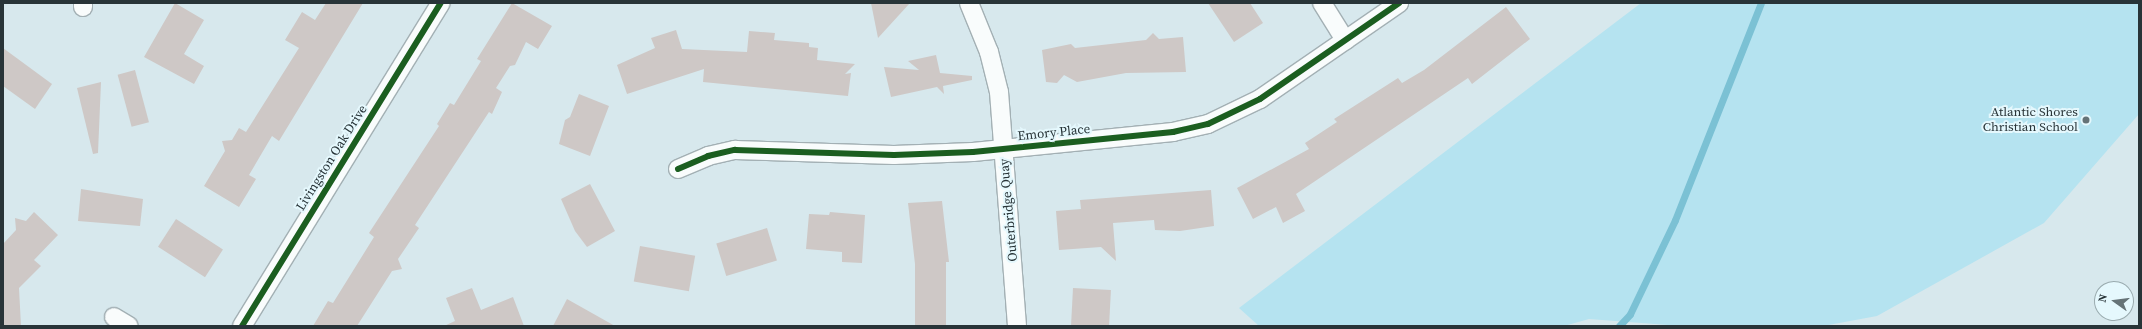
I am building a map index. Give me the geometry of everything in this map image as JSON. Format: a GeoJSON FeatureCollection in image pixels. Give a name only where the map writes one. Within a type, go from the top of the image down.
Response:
{"type":"FeatureCollection","features":[{"type":"Feature","properties":{"kind":"street","name":"Livingston Oak Drive"},"geometry":{"type":"LineString","coordinates":[[242,326],[441,3]]}},
{"type":"Feature","properties":{"kind":"street","name":"Outerbridge Quay"},"geometry":{"type":"LineString","coordinates":[[969,3],[991,59],[999,92],[1017,326]]}},
{"type":"Feature","properties":{"kind":"street"},"geometry":{"type":"LineString","coordinates":[[1322,3],[1345,40]]}},
{"type":"Feature","properties":{"kind":"street","name":"Emory Place"},"geometry":{"type":"LineString","coordinates":[[678,170],[708,156],[735,150],[894,155],[1004,149],[1173,132],[1208,124],[1260,99],[1399,3]]}},
{"type":"Feature","properties":{"kind":"shaded area"},"geometry":{"type":"Polygon","coordinates":[[[1641,3],[2139,3],[2139,114],[2044,223],[1877,316],[1823,326],[1681,326],[1589,319],[1564,326],[1259,326],[1239,308],[1641,3]]]}},
{"type":"Feature","properties":{"kind":"building"},"geometry":{"type":"Polygon","coordinates":[[[175,3],[204,20],[184,54],[204,66],[194,84],[144,57],[175,3]]]}},
{"type":"Feature","properties":{"kind":"building"},"geometry":{"type":"Polygon","coordinates":[[[326,3],[363,3],[279,141],[272,136],[249,175],[256,179],[239,207],[204,186],[225,151],[222,141],[232,140],[239,128],[246,132],[299,48],[285,40],[302,12],[315,20],[326,3]]]}},
{"type":"Feature","properties":{"kind":"building"},"geometry":{"type":"Polygon","coordinates":[[[512,3],[552,26],[538,49],[526,42],[515,65],[510,66],[496,88],[502,92],[492,114],[489,112],[415,225],[419,228],[398,259],[402,269],[392,271],[357,326],[313,326],[328,301],[333,303],[374,237],[369,233],[439,126],[437,124],[450,103],[454,105],[481,61],[477,59],[512,3]]]}},
{"type":"Feature","properties":{"kind":"building"},"geometry":{"type":"Polygon","coordinates":[[[871,3],[910,3],[878,38],[871,3]]]}},
{"type":"Feature","properties":{"kind":"building"},"geometry":{"type":"Polygon","coordinates":[[[1208,3],[1250,3],[1263,23],[1234,42],[1208,3]]]}},
{"type":"Feature","properties":{"kind":"building"},"geometry":{"type":"Polygon","coordinates":[[[1506,7],[1530,39],[1472,84],[1468,78],[1296,194],[1305,211],[1283,223],[1276,207],[1253,219],[1237,188],[1309,149],[1305,143],[1337,122],[1334,119],[1398,78],[1402,83],[1424,70],[1506,7]]]}},
{"type":"Feature","properties":{"kind":"building"},"geometry":{"type":"Polygon","coordinates":[[[676,30],[682,49],[747,52],[749,31],[775,33],[774,40],[809,43],[809,47],[818,48],[817,60],[855,64],[845,74],[851,73],[848,96],[703,82],[704,69],[627,94],[617,65],[655,48],[651,38],[676,30]]]}},
{"type":"Feature","properties":{"kind":"building"},"geometry":{"type":"Polygon","coordinates":[[[1153,33],[1159,39],[1183,37],[1186,72],[1126,73],[1077,82],[1064,75],[1057,83],[1046,82],[1042,50],[1071,44],[1075,48],[1146,40],[1153,33]]]}},
{"type":"Feature","properties":{"kind":"building"},"geometry":{"type":"Polygon","coordinates":[[[3,48],[52,84],[35,109],[3,86],[3,48]]]}},
{"type":"Feature","properties":{"kind":"building"},"geometry":{"type":"Polygon","coordinates":[[[936,55],[940,73],[972,76],[972,80],[943,86],[944,94],[937,87],[891,97],[884,67],[919,70],[908,61],[936,55]]]}},
{"type":"Feature","properties":{"kind":"building"},"geometry":{"type":"Polygon","coordinates":[[[135,70],[149,122],[132,127],[118,75],[135,70]]]}},
{"type":"Feature","properties":{"kind":"building"},"geometry":{"type":"Polygon","coordinates":[[[101,82],[98,153],[93,154],[77,88],[101,82]]]}},
{"type":"Feature","properties":{"kind":"building"},"geometry":{"type":"Polygon","coordinates":[[[579,94],[609,106],[590,156],[559,144],[565,120],[570,117],[579,94]]]}},
{"type":"Feature","properties":{"kind":"building"},"geometry":{"type":"Polygon","coordinates":[[[590,184],[615,231],[587,247],[575,231],[561,199],[590,184]]]}},
{"type":"Feature","properties":{"kind":"building"},"geometry":{"type":"Polygon","coordinates":[[[81,189],[143,199],[140,226],[78,221],[81,189]]]}},
{"type":"Feature","properties":{"kind":"building"},"geometry":{"type":"Polygon","coordinates":[[[1211,190],[1214,226],[1180,231],[1155,230],[1154,220],[1113,223],[1116,261],[1101,247],[1059,250],[1056,211],[1081,209],[1080,200],[1211,190]]]}},
{"type":"Feature","properties":{"kind":"building"},"geometry":{"type":"Polygon","coordinates":[[[942,201],[949,262],[946,262],[946,326],[915,326],[915,264],[908,203],[942,201]]]}},
{"type":"Feature","properties":{"kind":"building"},"geometry":{"type":"Polygon","coordinates":[[[34,212],[58,235],[34,260],[41,266],[19,288],[21,326],[3,326],[3,244],[16,230],[15,218],[26,221],[34,212]]]}},
{"type":"Feature","properties":{"kind":"building"},"geometry":{"type":"Polygon","coordinates":[[[830,212],[865,215],[862,263],[842,262],[842,252],[806,249],[809,214],[829,215],[830,212]]]}},
{"type":"Feature","properties":{"kind":"building"},"geometry":{"type":"Polygon","coordinates":[[[176,219],[223,249],[205,277],[158,247],[176,219]]]}},
{"type":"Feature","properties":{"kind":"building"},"geometry":{"type":"Polygon","coordinates":[[[767,228],[777,261],[726,276],[716,243],[767,228]]]}},
{"type":"Feature","properties":{"kind":"building"},"geometry":{"type":"Polygon","coordinates":[[[640,246],[695,256],[689,291],[634,281],[640,246]]]}},
{"type":"Feature","properties":{"kind":"building"},"geometry":{"type":"Polygon","coordinates":[[[472,288],[481,310],[513,297],[524,326],[444,326],[455,321],[446,298],[472,288]]]}},
{"type":"Feature","properties":{"kind":"building"},"geometry":{"type":"Polygon","coordinates":[[[1073,288],[1111,290],[1109,326],[1071,326],[1073,288]]]}},
{"type":"Feature","properties":{"kind":"building"},"geometry":{"type":"Polygon","coordinates":[[[567,299],[615,326],[553,326],[567,299]]]}},
{"type":"Feature","properties":{"kind":"waterway"},"geometry":{"type":"LineString","coordinates":[[1619,326],[1630,314],[1675,220],[1761,3]]}},
{"type":"Feature","properties":{"kind":"cycle path"},"geometry":{"type":"LineString","coordinates":[[242,326],[441,3]]}},
{"type":"Feature","properties":{"kind":"cycle path"},"geometry":{"type":"LineString","coordinates":[[678,169],[708,156],[735,150],[894,155],[973,152],[1173,132],[1208,124],[1260,99],[1399,3]]}},
{"type":"Feature","properties":{"kind":"place","name":"Atlantic Shores Christian School"},"geometry":{"type":"Point","coordinates":[2086,120]}}]}
